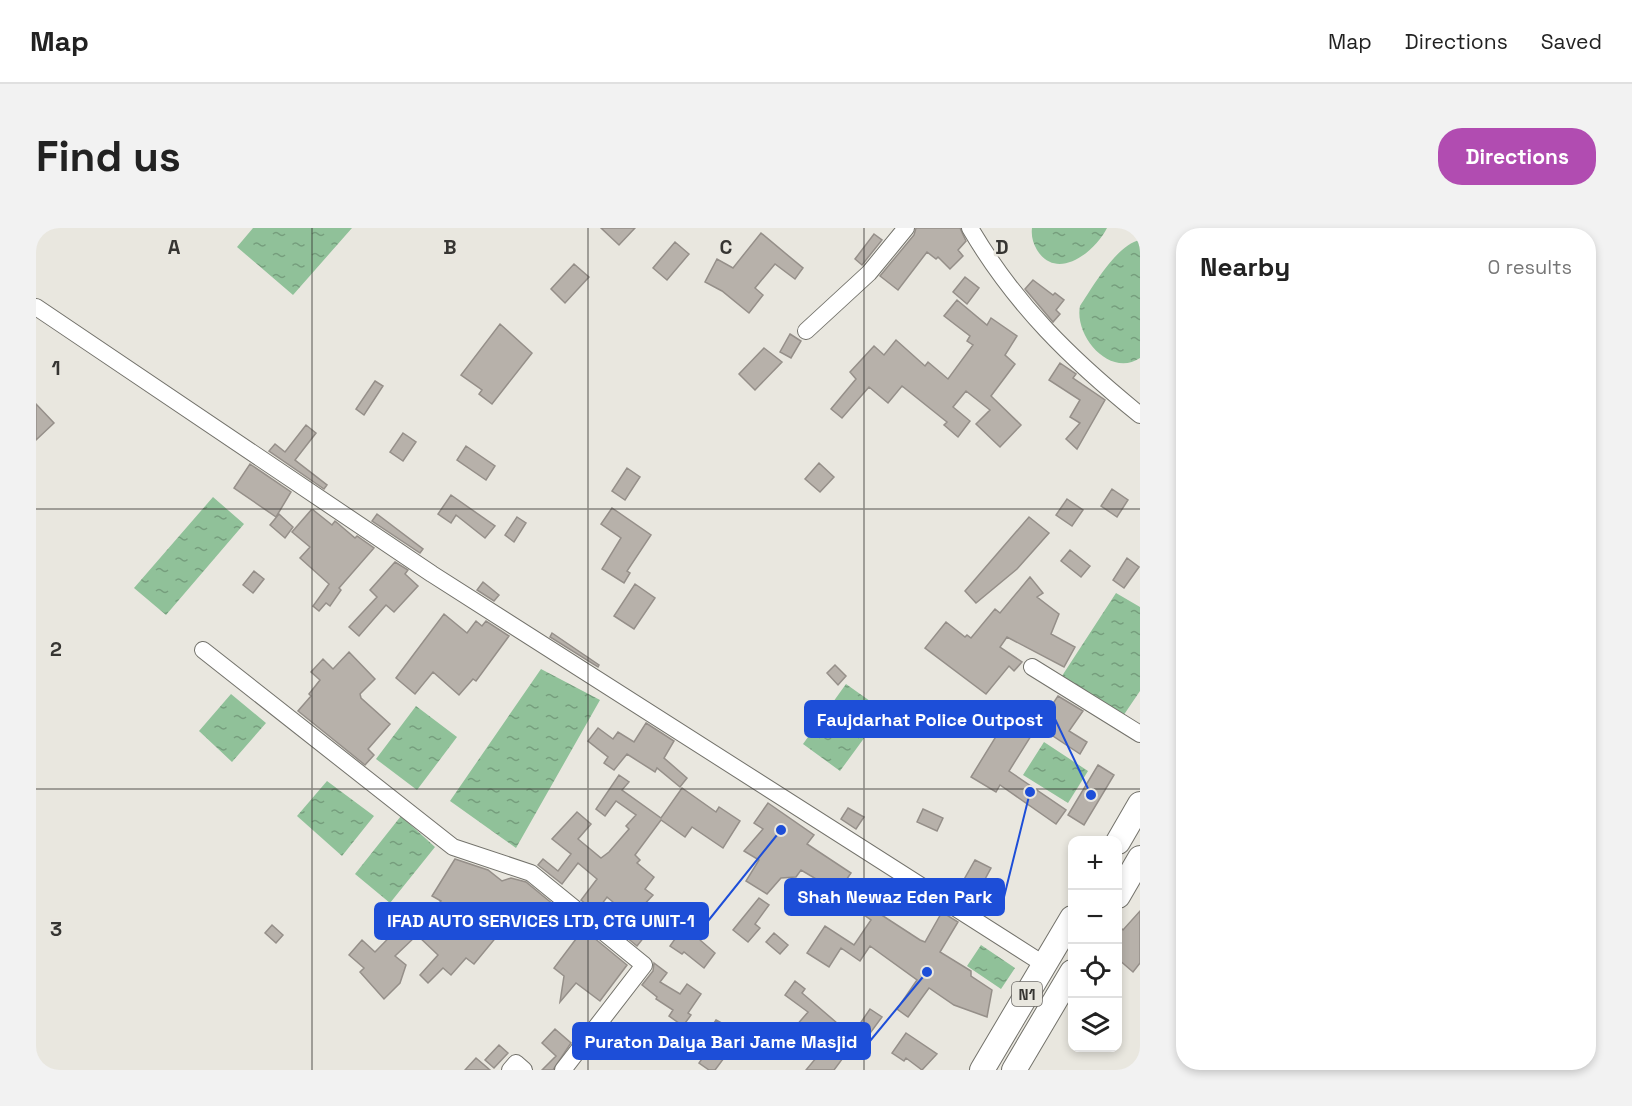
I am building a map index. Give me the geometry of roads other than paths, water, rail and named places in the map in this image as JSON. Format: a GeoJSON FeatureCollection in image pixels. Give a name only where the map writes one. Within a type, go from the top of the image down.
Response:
{"type":"FeatureCollection","features":[{"type":"Feature","properties":{"kind":"highway"},"geometry":{"type":"LineString","coordinates":[[1121,836],[1140,804]]}},
{"type":"Feature","properties":{"kind":"highway"},"geometry":{"type":"LineString","coordinates":[[1121,890],[1140,858]]}},
{"type":"Feature","properties":{"kind":"highway","name":"N1"},"geometry":{"type":"LineString","coordinates":[[982,1070],[1068,925]]}},
{"type":"Feature","properties":{"kind":"highway","name":"N1"},"geometry":{"type":"LineString","coordinates":[[1014,1070],[1068,979]]}},
{"type":"Feature","properties":{"kind":"street"},"geometry":{"type":"LineString","coordinates":[[806,331],[869,273],[906,228]]}},
{"type":"Feature","properties":{"kind":"street"},"geometry":{"type":"LineString","coordinates":[[970,228],[1024,308],[1048,334],[1140,415]]}},
{"type":"Feature","properties":{"kind":"street"},"geometry":{"type":"LineString","coordinates":[[36,307],[432,574],[1045,965]]}},
{"type":"Feature","properties":{"kind":"street"},"geometry":{"type":"LineString","coordinates":[[203,651],[453,846],[531,873],[644,966],[563,1070]]}},
{"type":"Feature","properties":{"kind":"street"},"geometry":{"type":"LineString","coordinates":[[1032,667],[1140,734]]}},
{"type":"Feature","properties":{"kind":"street"},"geometry":{"type":"LineString","coordinates":[[510,1070],[516,1063],[524,1070]]}},
{"type":"Feature","properties":{"kind":"water"},"geometry":{"type":"Polygon","coordinates":[[[253,228],[352,228],[293,295],[237,247],[253,228]]]}},
{"type":"Feature","properties":{"kind":"water"},"geometry":{"type":"Polygon","coordinates":[[[1032,228],[1107,228],[1085,254],[1065,263],[1055,263],[1045,259],[1037,250],[1032,228]]]}},
{"type":"Feature","properties":{"kind":"water"},"geometry":{"type":"Polygon","coordinates":[[[1140,240],[1140,358],[1129,363],[1117,363],[1096,351],[1088,341],[1080,318],[1080,306],[1114,258],[1131,243],[1140,240]]]}},
{"type":"Feature","properties":{"kind":"water"},"geometry":{"type":"Polygon","coordinates":[[[213,497],[244,524],[166,615],[134,588],[213,497]]]}},
{"type":"Feature","properties":{"kind":"water"},"geometry":{"type":"Polygon","coordinates":[[[1116,593],[1140,607],[1140,691],[1121,719],[1060,679],[1116,593]]]}},
{"type":"Feature","properties":{"kind":"water"},"geometry":{"type":"Polygon","coordinates":[[[541,669],[600,700],[516,848],[450,801],[541,669]]]}},
{"type":"Feature","properties":{"kind":"water"},"geometry":{"type":"Polygon","coordinates":[[[846,684],[884,711],[840,771],[803,744],[846,684]]]}},
{"type":"Feature","properties":{"kind":"water"},"geometry":{"type":"Polygon","coordinates":[[[231,694],[266,723],[232,762],[199,731],[231,694]]]}},
{"type":"Feature","properties":{"kind":"water"},"geometry":{"type":"Polygon","coordinates":[[[416,706],[457,737],[417,790],[376,759],[416,706]]]}},
{"type":"Feature","properties":{"kind":"water"},"geometry":{"type":"Polygon","coordinates":[[[1044,742],[1088,771],[1068,803],[1023,775],[1044,742]]]}},
{"type":"Feature","properties":{"kind":"water"},"geometry":{"type":"Polygon","coordinates":[[[327,781],[374,816],[342,856],[297,816],[327,781]]]}},
{"type":"Feature","properties":{"kind":"water"},"geometry":{"type":"Polygon","coordinates":[[[401,816],[435,847],[390,903],[355,874],[401,816]]]}},
{"type":"Feature","properties":{"kind":"water"},"geometry":{"type":"Polygon","coordinates":[[[981,945],[1015,968],[1001,989],[967,966],[981,945]]]}},
{"type":"Feature","properties":{"kind":"place","name":"Shah Newaz Eden Park"},"geometry":{"type":"Point","coordinates":[1030,792]}},
{"type":"Feature","properties":{"kind":"place","name":"Faujdarhat Police Outpost"},"geometry":{"type":"Point","coordinates":[1091,795]}},
{"type":"Feature","properties":{"kind":"place","name":"IFAD AUTO SERVICES LTD, CTG UNIT-1"},"geometry":{"type":"Point","coordinates":[781,830]}},
{"type":"Feature","properties":{"kind":"place","name":"Puraton Daiya Bari Jame Masjid"},"geometry":{"type":"Point","coordinates":[927,972]}}]}
